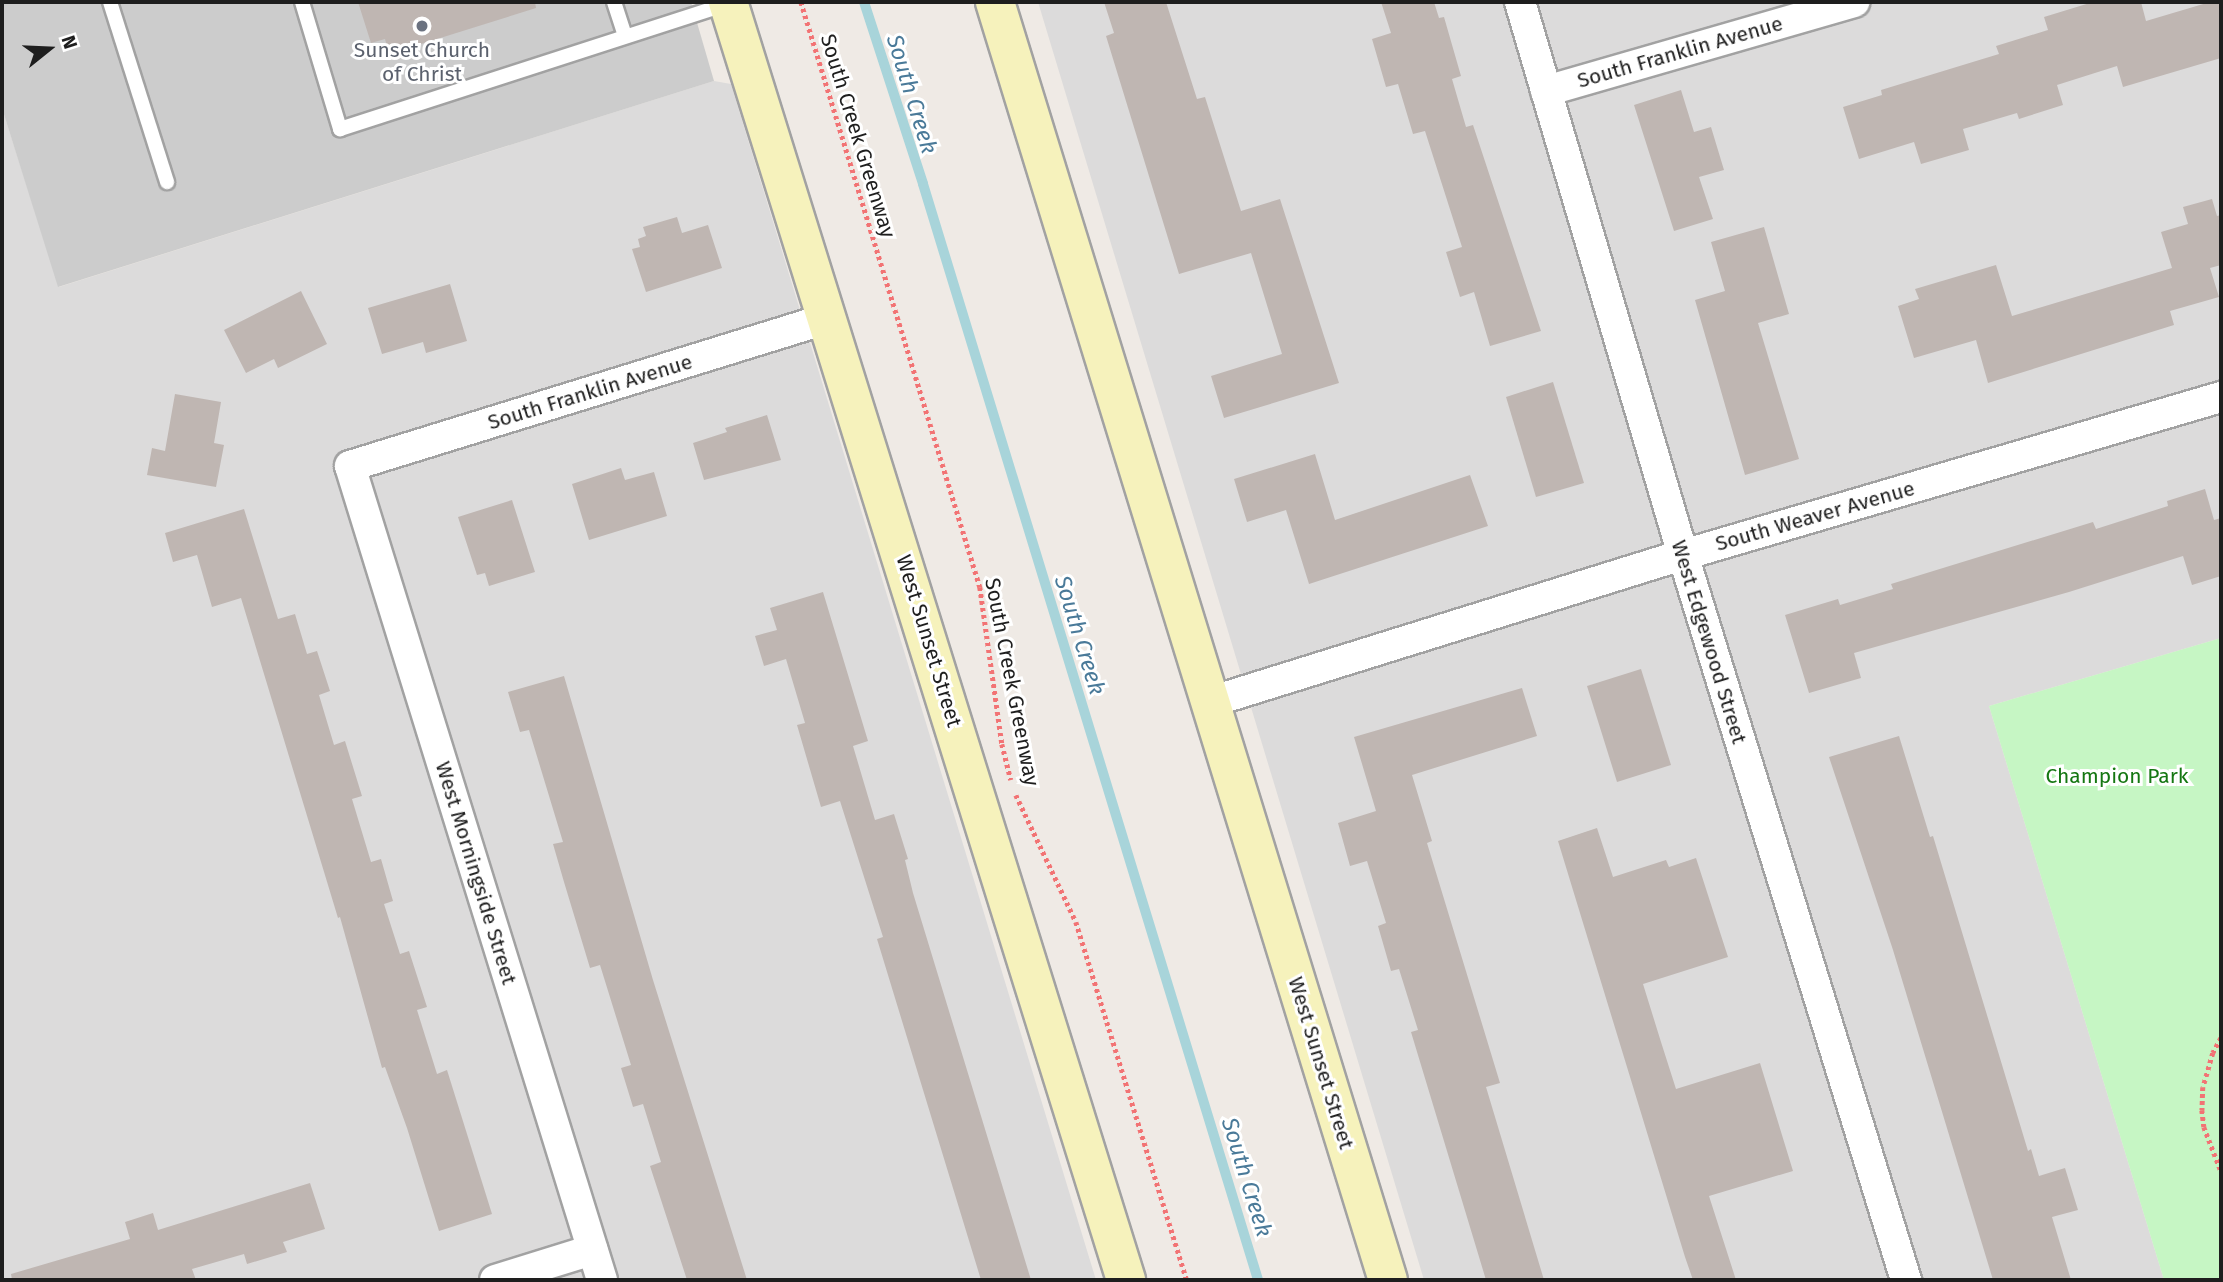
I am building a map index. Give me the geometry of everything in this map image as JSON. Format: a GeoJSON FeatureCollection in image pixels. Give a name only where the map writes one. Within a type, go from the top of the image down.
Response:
{"type":"FeatureCollection","features":[{"type":"Feature","properties":{"kind":"main road","name":"West Sunset Street"},"geometry":{"type":"LineString","coordinates":[[995,2],[1388,1280]]}},
{"type":"Feature","properties":{"kind":"main road","name":"West Sunset Street"},"geometry":{"type":"LineString","coordinates":[[729,3],[1126,1280]]}},
{"type":"Feature","properties":{"kind":"street","name":"West Edgewood Street"},"geometry":{"type":"LineString","coordinates":[[1520,2],[1683,555],[1906,1280]]}},
{"type":"Feature","properties":{"kind":"street","name":"South Franklin Avenue"},"geometry":{"type":"LineString","coordinates":[[1546,91],[1854,2]]}},
{"type":"Feature","properties":{"kind":"street","name":"South Franklin Avenue"},"geometry":{"type":"LineString","coordinates":[[350,466],[829,318]]}},
{"type":"Feature","properties":{"kind":"street","name":"South Weaver Avenue"},"geometry":{"type":"LineString","coordinates":[[1210,702],[1683,555],[2221,397]]}},
{"type":"Feature","properties":{"kind":"street","name":"West Morningside Street"},"geometry":{"type":"LineString","coordinates":[[350,466],[602,1280]]}},
{"type":"Feature","properties":{"kind":"street"},"geometry":{"type":"LineString","coordinates":[[495,1280],[592,1250]]}},
{"type":"Feature","properties":{"kind":"lane"},"geometry":{"type":"LineString","coordinates":[[110,2],[167,182]]}},
{"type":"Feature","properties":{"kind":"lane"},"geometry":{"type":"LineString","coordinates":[[302,2],[340,129],[625,34],[729,3]]}},
{"type":"Feature","properties":{"kind":"lane"},"geometry":{"type":"LineString","coordinates":[[614,2],[625,34]]}},
{"type":"Feature","properties":{"kind":"path","name":"South Creek Greenway"},"geometry":{"type":"LineString","coordinates":[[801,2],[980,587],[1002,744],[1013,788],[1027,825],[1076,922],[1187,1280]]}},
{"type":"Feature","properties":{"kind":"path"},"geometry":{"type":"LineString","coordinates":[[2221,1038],[2213,1053],[2203,1087],[2202,1110],[2210,1146],[2221,1171]]}},
{"type":"Feature","properties":{"kind":"shaded area"},"geometry":{"type":"Polygon","coordinates":[[[2,2],[691,2],[714,81],[58,287],[2,108],[2,2]]]}},
{"type":"Feature","properties":{"kind":"shaded area"},"geometry":{"type":"Polygon","coordinates":[[[1038,2],[2221,2],[2221,638],[1989,706],[2164,1280],[1424,1280],[1038,2]]]}},
{"type":"Feature","properties":{"kind":"shaded area"},"geometry":{"type":"Polygon","coordinates":[[[714,81],[731,84],[1096,1280],[2,1280],[2,108],[59,287],[714,81]]]}},
{"type":"Feature","properties":{"kind":"green space","name":"Champion Park"},"geometry":{"type":"Polygon","coordinates":[[[2221,638],[2221,1280],[2164,1280],[1989,706],[2221,638]]]}},
{"type":"Feature","properties":{"kind":"building","name":"Sunset Church of Christ"},"geometry":{"type":"Polygon","coordinates":[[[358,2],[535,2],[536,8],[389,54],[385,39],[371,43],[358,2]]]}},
{"type":"Feature","properties":{"kind":"building"},"geometry":{"type":"Polygon","coordinates":[[[1104,2],[1166,2],[1197,99],[1205,97],[1241,211],[1280,199],[1339,383],[1224,418],[1211,376],[1282,354],[1251,253],[1179,274],[1106,36],[1114,33],[1104,2]]]}},
{"type":"Feature","properties":{"kind":"building"},"geometry":{"type":"Polygon","coordinates":[[[1381,2],[1434,2],[1439,18],[1444,17],[1461,76],[1452,79],[1466,127],[1473,125],[1541,331],[1490,346],[1474,292],[1460,297],[1446,252],[1462,247],[1425,131],[1413,134],[1398,84],[1386,87],[1372,39],[1391,33],[1381,2]]]}},
{"type":"Feature","properties":{"kind":"building"},"geometry":{"type":"Polygon","coordinates":[[[2093,2],[2141,2],[2146,21],[2210,2],[2221,2],[2221,58],[2123,87],[2117,66],[2057,85],[2063,105],[2019,119],[2017,113],[1963,129],[1969,150],[1921,164],[1914,142],[1859,159],[1843,107],[1882,95],[1881,90],[1999,54],[1996,46],[2048,30],[2044,17],[2093,2]]]}},
{"type":"Feature","properties":{"kind":"building"},"geometry":{"type":"Polygon","coordinates":[[[1681,90],[1694,132],[1711,127],[1724,170],[1699,177],[1713,219],[1674,231],[1634,105],[1681,90]]]}},
{"type":"Feature","properties":{"kind":"building"},"geometry":{"type":"Polygon","coordinates":[[[2212,199],[2217,216],[2221,215],[2221,265],[2210,268],[2219,297],[2170,311],[2174,325],[1988,383],[1976,340],[1914,358],[1898,306],[1919,299],[1915,289],[1996,265],[2012,316],[2172,268],[2161,232],[2188,224],[2183,207],[2212,199]]]}},
{"type":"Feature","properties":{"kind":"building"},"geometry":{"type":"Polygon","coordinates":[[[677,217],[682,233],[708,225],[722,268],[646,292],[632,249],[640,247],[638,239],[646,236],[643,227],[677,217]]]}},
{"type":"Feature","properties":{"kind":"building"},"geometry":{"type":"Polygon","coordinates":[[[1764,227],[1789,314],[1758,323],[1799,459],[1745,475],[1695,300],[1725,291],[1711,242],[1764,227]]]}},
{"type":"Feature","properties":{"kind":"building"},"geometry":{"type":"Polygon","coordinates":[[[450,284],[467,341],[426,353],[423,342],[382,354],[368,308],[450,284]]]}},
{"type":"Feature","properties":{"kind":"building"},"geometry":{"type":"Polygon","coordinates":[[[301,291],[327,344],[278,368],[274,359],[246,373],[224,330],[301,291]]]}},
{"type":"Feature","properties":{"kind":"building"},"geometry":{"type":"Polygon","coordinates":[[[1553,382],[1584,483],[1536,497],[1506,397],[1553,382]]]}},
{"type":"Feature","properties":{"kind":"building"},"geometry":{"type":"Polygon","coordinates":[[[175,394],[221,402],[214,443],[224,445],[216,487],[147,475],[152,448],[165,451],[175,394]]]}},
{"type":"Feature","properties":{"kind":"building"},"geometry":{"type":"Polygon","coordinates":[[[767,415],[781,460],[704,480],[693,443],[727,432],[725,428],[767,415]]]}},
{"type":"Feature","properties":{"kind":"building"},"geometry":{"type":"Polygon","coordinates":[[[1315,454],[1335,520],[1470,475],[1488,526],[1309,584],[1286,510],[1247,522],[1234,479],[1315,454]]]}},
{"type":"Feature","properties":{"kind":"building"},"geometry":{"type":"Polygon","coordinates":[[[621,468],[625,480],[654,472],[667,516],[589,540],[572,484],[621,468]]]}},
{"type":"Feature","properties":{"kind":"building"},"geometry":{"type":"Polygon","coordinates":[[[2205,489],[2214,520],[2221,518],[2221,576],[2192,585],[2183,556],[2069,592],[1854,653],[1861,678],[1809,693],[1785,615],[1838,599],[1840,605],[1893,589],[1891,584],[2093,522],[2096,529],[2168,506],[2167,501],[2205,489]]]}},
{"type":"Feature","properties":{"kind":"building"},"geometry":{"type":"Polygon","coordinates":[[[512,500],[535,572],[489,586],[485,573],[477,575],[458,517],[512,500]]]}},
{"type":"Feature","properties":{"kind":"building"},"geometry":{"type":"Polygon","coordinates":[[[244,509],[278,619],[295,614],[307,654],[317,651],[330,691],[319,695],[334,745],[345,741],[362,796],[352,799],[371,862],[381,859],[393,901],[384,904],[400,954],[409,951],[427,1007],[417,1010],[437,1074],[447,1070],[492,1214],[439,1231],[407,1128],[385,1067],[382,1068],[340,917],[338,918],[241,598],[212,607],[197,555],[173,562],[165,533],[244,509]]]}},
{"type":"Feature","properties":{"kind":"building"},"geometry":{"type":"Polygon","coordinates":[[[823,592],[868,741],[853,746],[875,820],[894,814],[908,859],[905,860],[913,893],[1031,1280],[981,1280],[877,939],[883,937],[840,801],[821,807],[797,725],[805,723],[786,659],[764,666],[755,636],[777,630],[770,608],[823,592]]]}},
{"type":"Feature","properties":{"kind":"building"},"geometry":{"type":"Polygon","coordinates":[[[1641,669],[1671,765],[1617,782],[1587,686],[1641,669]]]}},
{"type":"Feature","properties":{"kind":"building"},"geometry":{"type":"Polygon","coordinates":[[[564,676],[653,980],[747,1280],[687,1280],[650,1166],[661,1162],[643,1104],[633,1107],[621,1068],[631,1065],[600,965],[590,968],[553,844],[563,842],[529,730],[520,732],[508,692],[564,676]]]}},
{"type":"Feature","properties":{"kind":"building"},"geometry":{"type":"Polygon","coordinates":[[[1522,688],[1537,736],[1412,775],[1432,841],[1427,843],[1500,1083],[1486,1087],[1544,1280],[1486,1280],[1411,1032],[1418,1030],[1399,969],[1391,971],[1378,926],[1386,923],[1367,861],[1350,866],[1338,823],[1376,811],[1354,737],[1522,688]]]}},
{"type":"Feature","properties":{"kind":"building"},"geometry":{"type":"Polygon","coordinates":[[[1899,736],[1930,837],[1933,836],[2028,1151],[2031,1149],[2039,1176],[2065,1168],[2078,1210],[2052,1217],[2071,1280],[1993,1280],[1893,950],[1829,757],[1899,736]]]}},
{"type":"Feature","properties":{"kind":"building"},"geometry":{"type":"Polygon","coordinates":[[[1597,828],[1613,877],[1666,860],[1669,867],[1696,858],[1728,957],[1643,984],[1676,1089],[1760,1063],[1793,1171],[1709,1196],[1736,1280],[1693,1280],[1685,1257],[1558,841],[1597,828]]]}},
{"type":"Feature","properties":{"kind":"building"},"geometry":{"type":"Polygon","coordinates":[[[310,1183],[325,1229],[283,1242],[287,1252],[247,1264],[244,1254],[192,1269],[196,1280],[12,1280],[11,1274],[130,1239],[125,1222],[153,1213],[158,1230],[310,1183]]]}},
{"type":"Feature","properties":{"kind":"waterway","name":"South Creek"},"geometry":{"type":"LineString","coordinates":[[864,2],[923,184],[1258,1280]]}},
{"type":"Feature","properties":{"kind":"place","name":"Sunset Church of Christ"},"geometry":{"type":"Point","coordinates":[422,26]}}]}
